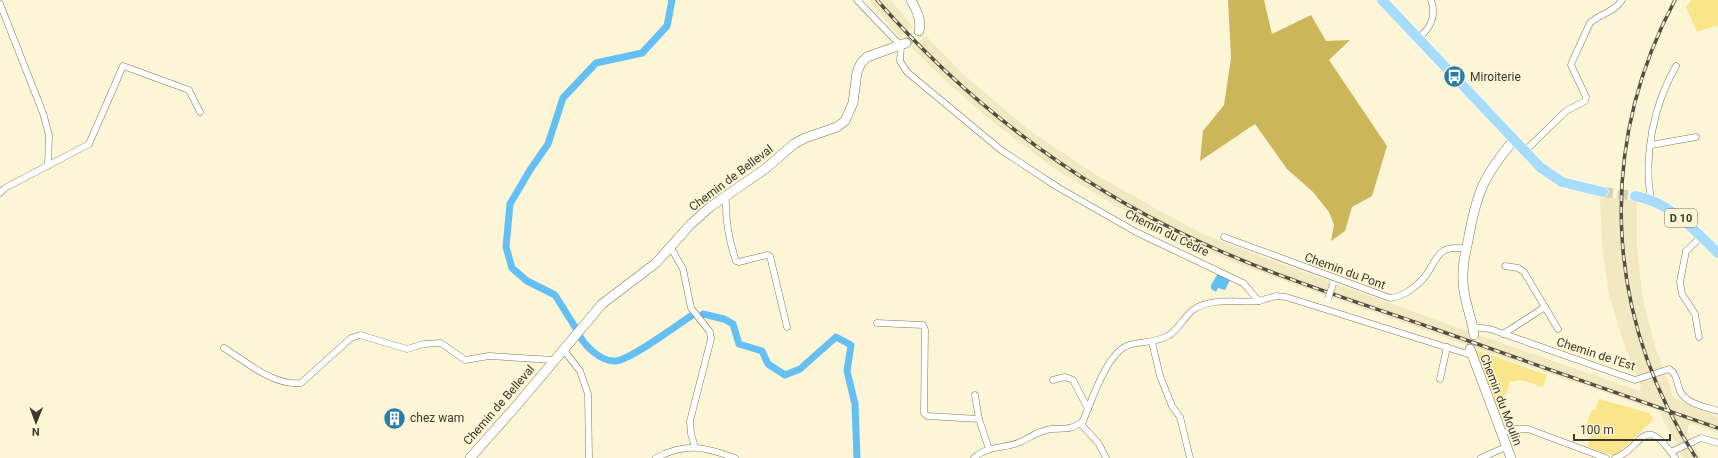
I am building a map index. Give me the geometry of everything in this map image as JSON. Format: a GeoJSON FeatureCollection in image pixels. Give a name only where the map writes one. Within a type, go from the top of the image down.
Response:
{"type":"FeatureCollection","features":[{"type":"Feature","properties":{"kind":"main road"},"geometry":{"type":"LineString","coordinates":[[1382,0],[1514,140],[1555,178],[1572,186],[1603,192]]}},
{"type":"Feature","properties":{"kind":"main road","name":"D 10"},"geometry":{"type":"LineString","coordinates":[[1635,196],[1651,200],[1671,211],[1718,253]]}},
{"type":"Feature","properties":{"kind":"street"},"geometry":{"type":"LineString","coordinates":[[858,0],[904,44]]}},
{"type":"Feature","properties":{"kind":"street"},"geometry":{"type":"LineString","coordinates":[[911,0],[919,17],[919,31]]}},
{"type":"Feature","properties":{"kind":"street"},"geometry":{"type":"LineString","coordinates":[[1418,39],[1431,26],[1433,14],[1432,0]]}},
{"type":"Feature","properties":{"kind":"street"},"geometry":{"type":"LineString","coordinates":[[1525,151],[1566,111],[1585,101],[1586,97],[1572,62],[1590,23],[1594,18],[1618,6],[1622,0]]}},
{"type":"Feature","properties":{"kind":"street"},"geometry":{"type":"LineString","coordinates":[[0,4],[43,113],[49,135],[48,166]]}},
{"type":"Feature","properties":{"kind":"street","name":"Chemin de Belleval"},"geometry":{"type":"LineString","coordinates":[[470,458],[602,304],[618,290],[647,271],[671,248],[700,215],[726,195],[765,169],[794,144],[805,138],[837,127],[845,121],[853,103],[857,72],[861,63],[867,57],[904,44]]}},
{"type":"Feature","properties":{"kind":"street","name":"Chemin du Cèdre"},"geometry":{"type":"LineString","coordinates":[[904,44],[900,61],[906,72],[1001,150],[1059,188],[1136,232],[1243,283],[1259,301]]}},
{"type":"Feature","properties":{"kind":"street"},"geometry":{"type":"LineString","coordinates":[[0,193],[5,188],[89,144],[123,66],[189,90],[200,112]]}},
{"type":"Feature","properties":{"kind":"street"},"geometry":{"type":"LineString","coordinates":[[1651,200],[1648,187],[1652,133],[1662,96],[1676,66]]}},
{"type":"Feature","properties":{"kind":"street"},"geometry":{"type":"LineString","coordinates":[[1651,145],[1696,137]]}},
{"type":"Feature","properties":{"kind":"street"},"geometry":{"type":"LineString","coordinates":[[1474,331],[1463,282],[1466,249],[1474,207],[1478,195],[1497,160],[1514,140]]}},
{"type":"Feature","properties":{"kind":"street"},"geometry":{"type":"LineString","coordinates":[[726,195],[725,219],[730,243],[736,261],[739,262],[766,255],[770,256],[787,327]]}},
{"type":"Feature","properties":{"kind":"street","name":"Chemin du Pont"},"geometry":{"type":"LineString","coordinates":[[1224,237],[1334,282],[1384,296],[1397,298],[1421,280],[1440,252],[1454,248],[1466,249]]}},
{"type":"Feature","properties":{"kind":"street"},"geometry":{"type":"LineString","coordinates":[[1700,337],[1695,314],[1682,294],[1680,282],[1686,250],[1701,237]]}},
{"type":"Feature","properties":{"kind":"street"},"geometry":{"type":"LineString","coordinates":[[671,248],[684,269],[691,308],[710,332],[711,338],[690,422],[694,447]]}},
{"type":"Feature","properties":{"kind":"street"},"geometry":{"type":"LineString","coordinates":[[1505,266],[1518,268],[1524,272],[1558,329]]}},
{"type":"Feature","properties":{"kind":"street"},"geometry":{"type":"LineString","coordinates":[[1325,308],[1334,282]]}},
{"type":"Feature","properties":{"kind":"street"},"geometry":{"type":"LineString","coordinates":[[974,458],[989,450],[1020,443],[1034,434],[1052,429],[1065,430],[1080,424],[1111,360],[1120,350],[1130,345],[1152,342],[1169,335],[1194,310],[1211,302],[1259,301],[1276,296],[1325,308],[1447,347],[1471,352]]}},
{"type":"Feature","properties":{"kind":"street"},"geometry":{"type":"LineString","coordinates":[[1503,334],[1545,307]]}},
{"type":"Feature","properties":{"kind":"street"},"geometry":{"type":"LineString","coordinates":[[877,323],[918,324],[924,327],[925,415],[979,419]]}},
{"type":"Feature","properties":{"kind":"street","name":"Chemin de l'Est"},"geometry":{"type":"LineString","coordinates":[[1474,331],[1490,329],[1635,380],[1669,369],[1674,373],[1679,390],[1684,398],[1718,411]]}},
{"type":"Feature","properties":{"kind":"street"},"geometry":{"type":"LineString","coordinates":[[224,348],[267,375],[290,384],[301,383],[351,338],[360,335],[407,349],[424,344],[441,343],[453,350],[465,360],[489,356],[554,360]]}},
{"type":"Feature","properties":{"kind":"street"},"geometry":{"type":"LineString","coordinates":[[1152,342],[1160,376],[1172,406],[1180,417],[1190,458]]}},
{"type":"Feature","properties":{"kind":"street"},"geometry":{"type":"LineString","coordinates":[[1440,379],[1447,347]]}},
{"type":"Feature","properties":{"kind":"street"},"geometry":{"type":"LineString","coordinates":[[563,349],[580,371],[588,394],[589,458]]}},
{"type":"Feature","properties":{"kind":"street","name":"Chemin du Moulin"},"geometry":{"type":"LineString","coordinates":[[1471,352],[1511,458]]}},
{"type":"Feature","properties":{"kind":"street"},"geometry":{"type":"LineString","coordinates":[[1053,380],[1065,378],[1073,380],[1088,409]]}},
{"type":"Feature","properties":{"kind":"street"},"geometry":{"type":"LineString","coordinates":[[975,395],[979,419],[989,450]]}},
{"type":"Feature","properties":{"kind":"street"},"geometry":{"type":"LineString","coordinates":[[1080,424],[1099,444],[1106,458]]}},
{"type":"Feature","properties":{"kind":"street"},"geometry":{"type":"LineString","coordinates":[[1501,433],[1514,429],[1528,430],[1606,458]]}},
{"type":"Feature","properties":{"kind":"street"},"geometry":{"type":"LineString","coordinates":[[1614,458],[1620,456],[1642,436],[1650,434],[1658,438],[1675,458]]}},
{"type":"Feature","properties":{"kind":"street"},"geometry":{"type":"LineString","coordinates":[[1671,452],[1701,438],[1718,443]]}},
{"type":"Feature","properties":{"kind":"street"},"geometry":{"type":"LineString","coordinates":[[656,458],[677,449],[694,447],[709,448],[735,458]]}},
{"type":"Feature","properties":{"kind":"street"},"geometry":{"type":"LineString","coordinates":[[1481,458],[1506,447]]}},
{"type":"Feature","properties":{"kind":"shaded area"},"geometry":{"type":"Polygon","coordinates":[[[869,0],[891,0],[913,27],[900,38],[869,0]]]}},
{"type":"Feature","properties":{"kind":"shaded area"},"geometry":{"type":"Polygon","coordinates":[[[1228,0],[1264,0],[1272,34],[1311,15],[1326,41],[1350,40],[1329,60],[1387,146],[1372,196],[1352,207],[1345,231],[1331,241],[1334,225],[1329,212],[1313,192],[1287,169],[1255,124],[1200,161],[1203,131],[1224,105],[1231,58],[1228,0]]]}},
{"type":"Feature","properties":{"kind":"shaded area"},"geometry":{"type":"Polygon","coordinates":[[[1691,0],[1718,0],[1718,25],[1697,32],[1686,7],[1691,0]]]}},
{"type":"Feature","properties":{"kind":"shaded area"},"geometry":{"type":"Polygon","coordinates":[[[926,36],[963,74],[1029,130],[1093,173],[1203,234],[1267,259],[1470,332],[1466,345],[1235,263],[1161,230],[1111,203],[1052,167],[993,122],[949,84],[911,47],[926,36]]]}},
{"type":"Feature","properties":{"kind":"shaded area"},"geometry":{"type":"Polygon","coordinates":[[[1600,196],[1637,201],[1637,248],[1643,300],[1655,346],[1674,398],[1718,417],[1718,433],[1689,423],[1687,431],[1701,458],[1683,458],[1659,411],[1475,348],[1479,335],[1639,391],[1641,386],[1624,344],[1609,295],[1602,246],[1600,196]]]}},
{"type":"Feature","properties":{"kind":"shaded area"},"geometry":{"type":"Polygon","coordinates":[[[1474,349],[1547,375],[1543,387],[1521,380],[1510,382],[1499,412],[1474,349]]]}},
{"type":"Feature","properties":{"kind":"shaded area"},"geometry":{"type":"Polygon","coordinates":[[[1599,399],[1649,413],[1654,419],[1615,456],[1588,447],[1591,434],[1584,432],[1592,409],[1595,410],[1599,399]]]}},
{"type":"Feature","properties":{"kind":"water"},"geometry":{"type":"Polygon","coordinates":[[[1218,273],[1230,280],[1225,290],[1218,288],[1216,292],[1211,289],[1211,285],[1218,273]]]}},
{"type":"Feature","properties":{"kind":"waterway"},"geometry":{"type":"LineString","coordinates":[[575,327],[555,295],[527,281],[512,268],[506,247],[510,204],[530,170],[548,144],[563,98],[596,63],[642,53],[667,26],[672,0]]}},
{"type":"Feature","properties":{"kind":"waterway"},"geometry":{"type":"LineString","coordinates":[[703,314],[724,319],[733,324],[739,344],[762,351],[768,364],[785,375],[800,369],[836,337],[851,345],[847,371],[855,404],[857,458]]}},
{"type":"Feature","properties":{"kind":"waterway"},"geometry":{"type":"LineString","coordinates":[[579,335],[594,353],[610,361],[616,361],[632,355],[691,316]]}},
{"type":"Feature","properties":{"kind":"tunnel"},"geometry":{"type":"LineString","coordinates":[[906,43],[915,37],[919,31]]}},
{"type":"Feature","properties":{"kind":"tunnel"},"geometry":{"type":"LineString","coordinates":[[1603,192],[1635,196]]}},
{"type":"Feature","properties":{"kind":"tunnel"},"geometry":{"type":"LineString","coordinates":[[1470,349],[1474,335]]}},
{"type":"Feature","properties":{"kind":"railway"},"geometry":{"type":"LineString","coordinates":[[877,0],[947,73],[985,106],[1025,137],[1066,167],[1108,194],[1198,241],[1284,277],[1718,428]]}},
{"type":"Feature","properties":{"kind":"railway"},"geometry":{"type":"LineString","coordinates":[[1675,0],[1649,57],[1632,114],[1623,173],[1622,232],[1629,290],[1643,347],[1666,404],[1696,458]]}},
{"type":"Feature","properties":{"kind":"place","name":"Miroiterie"},"geometry":{"type":"Point","coordinates":[1455,77]}},
{"type":"Feature","properties":{"kind":"place","name":"chez wam"},"geometry":{"type":"Point","coordinates":[394,418]}}]}
